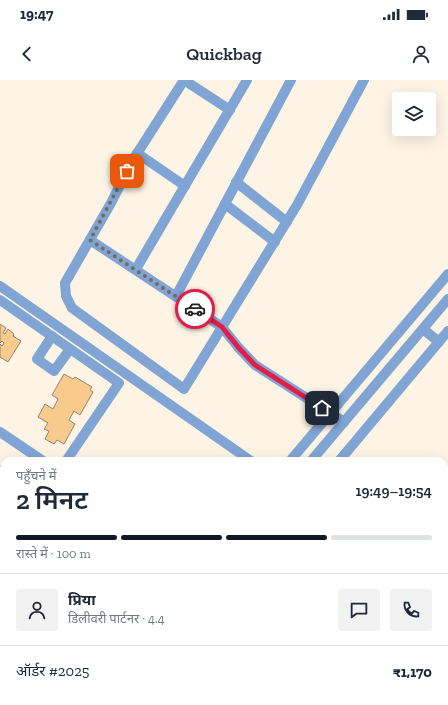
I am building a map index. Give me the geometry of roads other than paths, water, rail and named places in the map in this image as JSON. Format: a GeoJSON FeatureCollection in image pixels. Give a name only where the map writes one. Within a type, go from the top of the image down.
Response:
{"type":"FeatureCollection","features":[{"type":"Feature","properties":{"kind":"street"},"geometry":{"type":"LineString","coordinates":[[230,110],[184,80],[137,153],[65,283],[66,296],[72,308],[184,389],[287,222],[312,179],[364,80]]}},
{"type":"Feature","properties":{"kind":"street"},"geometry":{"type":"LineString","coordinates":[[136,269],[248,80]]}},
{"type":"Feature","properties":{"kind":"street"},"geometry":{"type":"LineString","coordinates":[[176,296],[291,80]]}},
{"type":"Feature","properties":{"kind":"street"},"geometry":{"type":"LineString","coordinates":[[137,153],[185,186]]}},
{"type":"Feature","properties":{"kind":"street"},"geometry":{"type":"LineString","coordinates":[[236,182],[287,222]]}},
{"type":"Feature","properties":{"kind":"street"},"geometry":{"type":"LineString","coordinates":[[225,204],[275,242]]}},
{"type":"Feature","properties":{"kind":"street"},"geometry":{"type":"LineString","coordinates":[[90,240],[222,327],[255,365],[344,422]]}},
{"type":"Feature","properties":{"kind":"street"},"geometry":{"type":"LineString","coordinates":[[293,457],[448,274]]}},
{"type":"Feature","properties":{"kind":"street"},"geometry":{"type":"LineString","coordinates":[[0,286],[245,457]]}},
{"type":"Feature","properties":{"kind":"street"},"geometry":{"type":"LineString","coordinates":[[314,457],[448,299]]}},
{"type":"Feature","properties":{"kind":"street"},"geometry":{"type":"LineString","coordinates":[[0,300],[119,383],[69,457]]}},
{"type":"Feature","properties":{"kind":"street"},"geometry":{"type":"LineString","coordinates":[[423,329],[439,342]]}},
{"type":"Feature","properties":{"kind":"street"},"geometry":{"type":"LineString","coordinates":[[342,457],[448,331]]}},
{"type":"Feature","properties":{"kind":"street"},"geometry":{"type":"LineString","coordinates":[[52,336],[37,358],[54,370],[70,349]]}},
{"type":"Feature","properties":{"kind":"street"},"geometry":{"type":"LineString","coordinates":[[0,432],[37,457]]}},
{"type":"Feature","properties":{"kind":"street"},"geometry":{"type":"LineString","coordinates":[[0,587],[0,597]]}}]}
